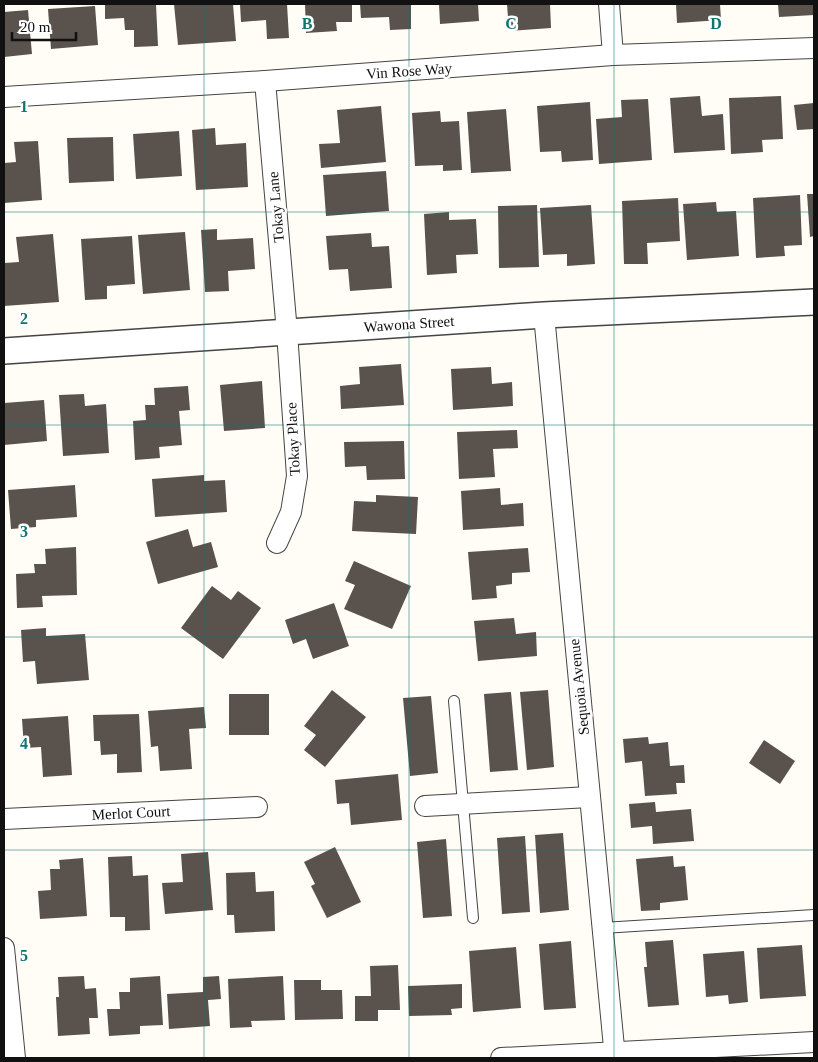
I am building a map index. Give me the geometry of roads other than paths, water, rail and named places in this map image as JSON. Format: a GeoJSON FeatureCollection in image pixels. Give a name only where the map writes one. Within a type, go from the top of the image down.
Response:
{"type":"FeatureCollection","features":[{"type":"Feature","properties":{"kind":"street"},"geometry":{"type":"LineString","coordinates":[[609,4],[613,55]]}},
{"type":"Feature","properties":{"kind":"street","name":"Vin Rose Way"},"geometry":{"type":"LineString","coordinates":[[4,97],[265,81],[613,55],[814,48]]}},
{"type":"Feature","properties":{"kind":"street","name":"Tokay Lane"},"geometry":{"type":"LineString","coordinates":[[265,81],[287,332]]}},
{"type":"Feature","properties":{"kind":"street","name":"Wawona Street"},"geometry":{"type":"LineString","coordinates":[[4,351],[544,315],[814,302]]}},
{"type":"Feature","properties":{"kind":"street","name":"Sequoia Avenue"},"geometry":{"type":"LineString","coordinates":[[544,315],[614,1056]]}},
{"type":"Feature","properties":{"kind":"street","name":"Tokay Place"},"geometry":{"type":"LineString","coordinates":[[277,543],[291,512],[297,476],[287,332]]}},
{"type":"Feature","properties":{"kind":"street"},"geometry":{"type":"LineString","coordinates":[[425,806],[589,797]]}},
{"type":"Feature","properties":{"kind":"street","name":"Merlot Court"},"geometry":{"type":"LineString","coordinates":[[4,819],[257,807]]}},
{"type":"Feature","properties":{"kind":"street"},"geometry":{"type":"LineString","coordinates":[[4,948],[15,1058]]}},
{"type":"Feature","properties":{"kind":"street"},"geometry":{"type":"LineString","coordinates":[[500,1058],[614,1056],[814,1042]]}},
{"type":"Feature","properties":{"kind":"lane"},"geometry":{"type":"LineString","coordinates":[[454,701],[473,918]]}},
{"type":"Feature","properties":{"kind":"lane"},"geometry":{"type":"LineString","coordinates":[[602,928],[814,915]]}}]}
